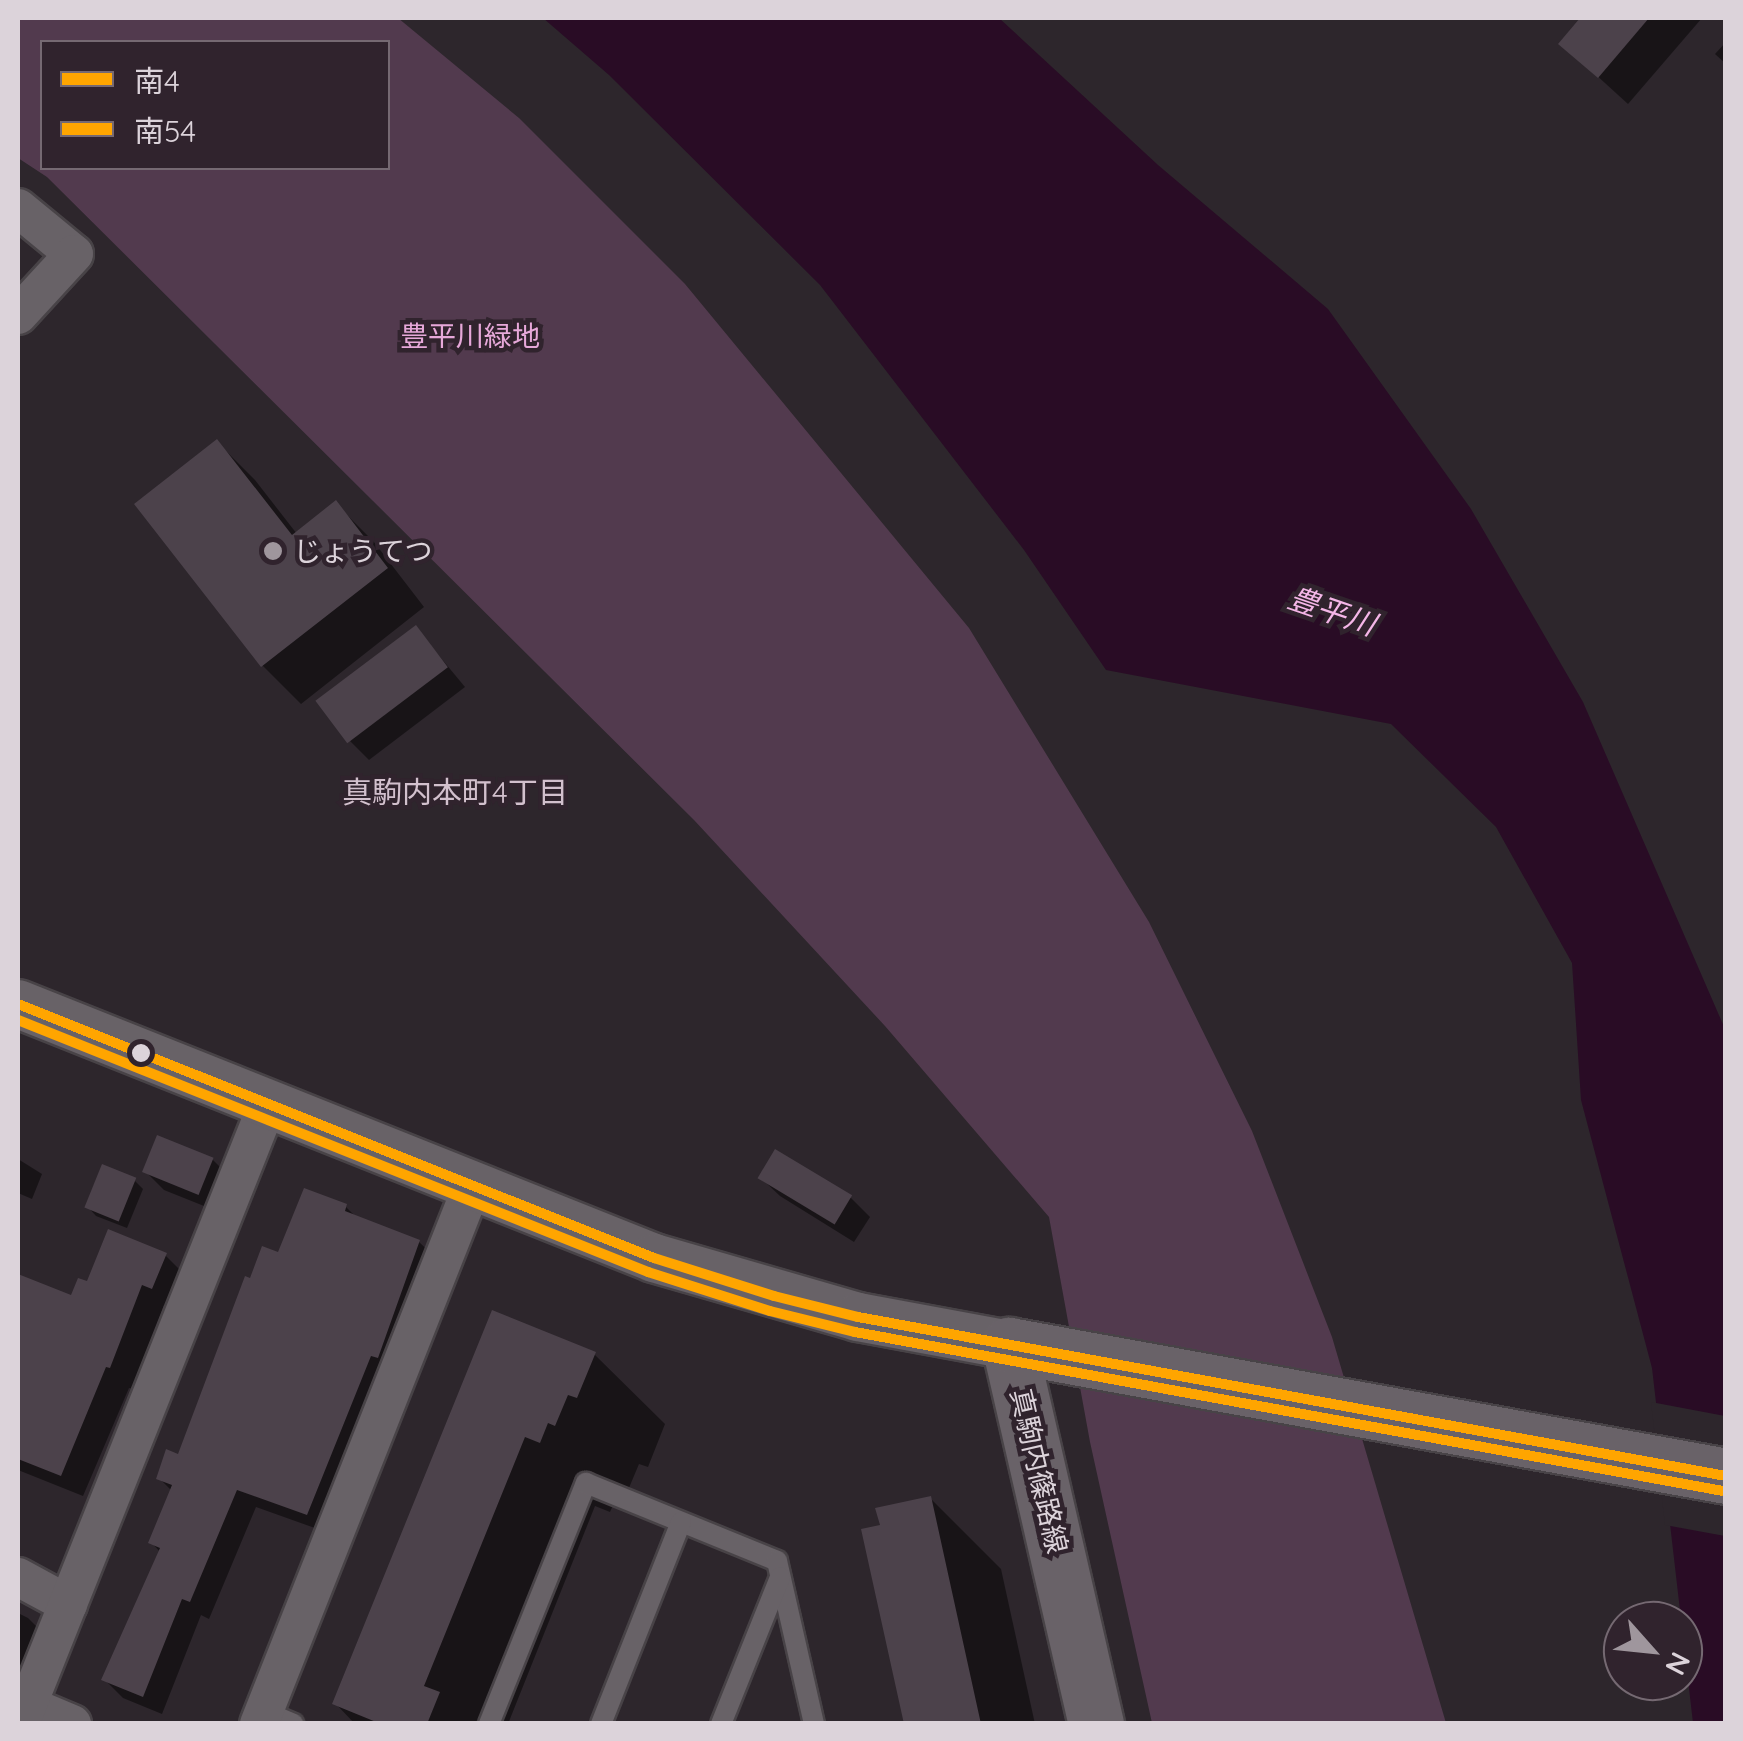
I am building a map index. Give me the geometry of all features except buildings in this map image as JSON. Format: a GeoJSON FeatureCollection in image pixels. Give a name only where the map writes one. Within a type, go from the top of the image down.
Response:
{"type":"FeatureCollection","features":[{"type":"Feature","properties":{"kind":"main road","name":"真駒内篠路線"},"geometry":{"type":"LineString","coordinates":[[1096,1724],[1009,1344],[1726,1476]]}},
{"type":"Feature","properties":{"kind":"street"},"geometry":{"type":"LineString","coordinates":[[18,208],[74,254],[18,315]]}},
{"type":"Feature","properties":{"kind":"street"},"geometry":{"type":"LineString","coordinates":[[18,1004],[654,1258],[774,1296],[1009,1344]]}},
{"type":"Feature","properties":{"kind":"street"},"geometry":{"type":"LineString","coordinates":[[72,1724],[23,1714],[268,1103]]}},
{"type":"Feature","properties":{"kind":"street"},"geometry":{"type":"LineString","coordinates":[[272,1719],[473,1184]]}},
{"type":"Feature","properties":{"kind":"street"},"geometry":{"type":"LineString","coordinates":[[18,1577],[68,1604]]}},
{"type":"Feature","properties":{"kind":"lane"},"geometry":{"type":"LineString","coordinates":[[490,1724],[586,1482],[777,1561],[814,1724]]}},
{"type":"Feature","properties":{"kind":"lane"},"geometry":{"type":"LineString","coordinates":[[601,1724],[681,1522]]}},
{"type":"Feature","properties":{"kind":"lane"},"geometry":{"type":"LineString","coordinates":[[721,1724],[780,1576]]}},
{"type":"Feature","properties":{"kind":"green space","name":"豊平川緑地"},"geometry":{"type":"Polygon","coordinates":[[[18,18],[398,18],[519,118],[685,284],[969,628],[1149,922],[1252,1131],[1332,1337],[1446,1723],[1152,1723],[1090,1442],[1049,1217],[885,1026],[694,820],[47,177],[18,158],[18,18]]]}},
{"type":"Feature","properties":{"kind":"water","name":"豊平川"},"geometry":{"type":"Polygon","coordinates":[[[543,18],[999,18],[1158,165],[1328,309],[1471,509],[1583,702],[1725,1029],[1725,1723],[1693,1723],[1690,1701],[1703,1701],[1703,1601],[1679,1601],[1652,1368],[1581,1100],[1572,963],[1496,827],[1391,724],[1106,670],[1024,550],[820,285],[609,75],[543,18]]]}},
{"type":"Feature","properties":{"kind":"pier"},"geometry":{"type":"Polygon","coordinates":[[[1651,1402],[1725,1416],[1725,1536],[1665,1525],[1651,1402]]]}},
{"type":"Feature","properties":{"kind":"transit line","name":"南4"},"geometry":{"type":"LineString","coordinates":[[18,1004],[654,1258],[774,1296],[858,1317],[1726,1476]]}},
{"type":"Feature","properties":{"kind":"transit line","name":"南54"},"geometry":{"type":"LineString","coordinates":[[18,1020],[648,1272],[770,1311],[855,1332],[1723,1491]]}},
{"type":"Feature","properties":{"kind":"place","name":"じょうてつ"},"geometry":{"type":"Point","coordinates":[273,551]}},
{"type":"Feature","properties":{"kind":"district","name":"真駒内本町4丁目"},"geometry":{"type":"Point","coordinates":[455,792]}}]}
